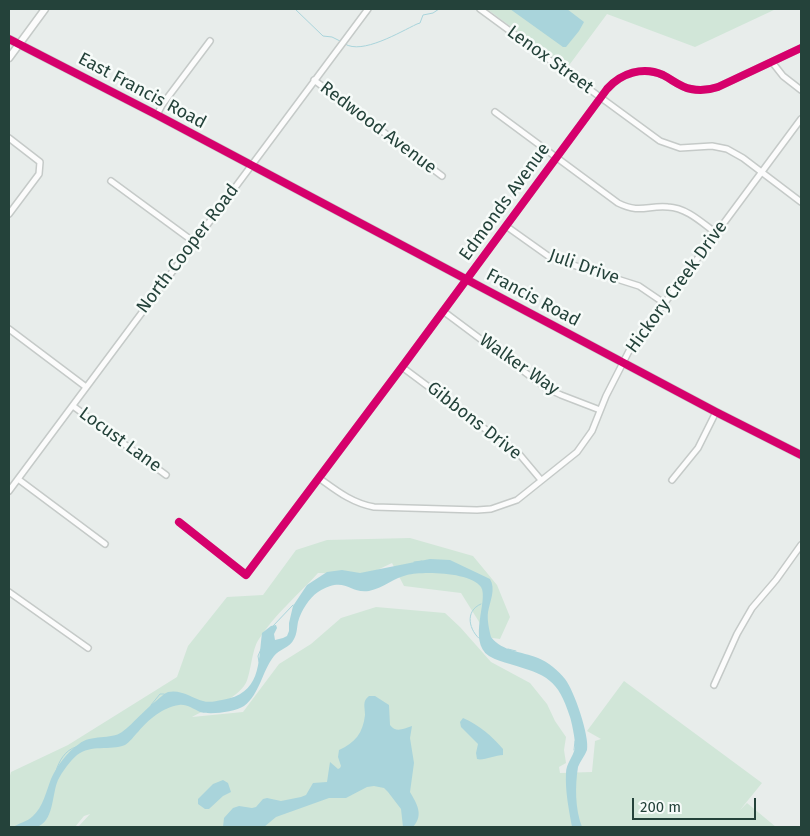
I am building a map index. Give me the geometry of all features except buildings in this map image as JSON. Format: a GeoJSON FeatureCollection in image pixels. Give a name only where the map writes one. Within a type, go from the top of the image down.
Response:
{"type":"FeatureCollection","features":[{"type":"Feature","properties":{"kind":"street"},"geometry":{"type":"LineString","coordinates":[[9,58],[45,9]]}},
{"type":"Feature","properties":{"kind":"street","name":"North Cooper Road"},"geometry":{"type":"LineString","coordinates":[[9,491],[368,9]]}},
{"type":"Feature","properties":{"kind":"street","name":"Lenox Street"},"geometry":{"type":"LineString","coordinates":[[480,9],[664,144],[680,148],[712,146],[736,153],[801,202]]}},
{"type":"Feature","properties":{"kind":"street","name":"East Francis Road"},"geometry":{"type":"LineString","coordinates":[[9,39],[251,165]]}},
{"type":"Feature","properties":{"kind":"street"},"geometry":{"type":"LineString","coordinates":[[157,115],[162,105],[210,41]]}},
{"type":"Feature","properties":{"kind":"street","name":"Edmonds Avenue"},"geometry":{"type":"LineString","coordinates":[[179,522],[246,575],[467,280],[555,157],[615,80],[632,73],[646,71],[659,74],[683,87],[701,90],[718,87],[801,48]]}},
{"type":"Feature","properties":{"kind":"street"},"geometry":{"type":"LineString","coordinates":[[772,62],[783,76],[801,90]]}},
{"type":"Feature","properties":{"kind":"street","name":"Redwood Avenue"},"geometry":{"type":"LineString","coordinates":[[314,80],[442,176]]}},
{"type":"Feature","properties":{"kind":"street"},"geometry":{"type":"LineString","coordinates":[[495,112],[613,200],[624,206],[638,209],[667,206],[679,209],[692,215],[716,233]]}},
{"type":"Feature","properties":{"kind":"street","name":"Hickory Creek Drive"},"geometry":{"type":"LineString","coordinates":[[319,478],[347,498],[374,508],[477,510],[491,509],[517,500],[577,452],[592,431],[629,350],[801,119]]}},
{"type":"Feature","properties":{"kind":"street"},"geometry":{"type":"LineString","coordinates":[[9,138],[40,162],[39,174],[9,214]]}},
{"type":"Feature","properties":{"kind":"street","name":"Francis Road"},"geometry":{"type":"LineString","coordinates":[[251,165],[716,412],[801,455]]}},
{"type":"Feature","properties":{"kind":"street"},"geometry":{"type":"LineString","coordinates":[[111,181],[194,242]]}},
{"type":"Feature","properties":{"kind":"street","name":"Juli Drive"},"geometry":{"type":"LineString","coordinates":[[506,226],[552,258],[639,286],[664,303]]}},
{"type":"Feature","properties":{"kind":"street","name":"Walker Way"},"geometry":{"type":"LineString","coordinates":[[443,311],[546,388],[600,410]]}},
{"type":"Feature","properties":{"kind":"street"},"geometry":{"type":"LineString","coordinates":[[9,329],[86,386]]}},
{"type":"Feature","properties":{"kind":"street","name":"Gibbons Drive"},"geometry":{"type":"LineString","coordinates":[[402,367],[520,455],[541,480]]}},
{"type":"Feature","properties":{"kind":"street","name":"Locust Lane"},"geometry":{"type":"LineString","coordinates":[[73,406],[166,474]]}},
{"type":"Feature","properties":{"kind":"street"},"geometry":{"type":"LineString","coordinates":[[672,480],[698,448],[716,412]]}},
{"type":"Feature","properties":{"kind":"street"},"geometry":{"type":"LineString","coordinates":[[18,479],[105,544]]}},
{"type":"Feature","properties":{"kind":"street"},"geometry":{"type":"LineString","coordinates":[[714,686],[737,634],[752,608],[776,580],[801,545]]}},
{"type":"Feature","properties":{"kind":"street"},"geometry":{"type":"LineString","coordinates":[[9,592],[88,648]]}},
{"type":"Feature","properties":{"kind":"green space"},"geometry":{"type":"Polygon","coordinates":[[[487,9],[776,9],[695,47],[607,14],[567,68],[487,9]]]}},
{"type":"Feature","properties":{"kind":"green space"},"geometry":{"type":"Polygon","coordinates":[[[410,538],[473,556],[497,585],[510,617],[500,639],[485,637],[481,625],[461,593],[404,586],[392,563],[369,574],[318,573],[279,613],[259,639],[254,650],[248,677],[239,692],[226,701],[192,717],[243,712],[279,664],[311,644],[341,618],[376,607],[445,613],[491,662],[530,683],[547,704],[555,721],[566,737],[564,750],[566,763],[559,767],[560,773],[592,772],[595,741],[601,739],[587,731],[624,681],[762,783],[740,810],[747,803],[776,827],[78,827],[90,814],[84,816],[75,827],[9,827],[9,779],[11,772],[68,745],[177,677],[188,646],[227,597],[263,595],[296,550],[327,540],[410,538]]]}},
{"type":"Feature","properties":{"kind":"water"},"geometry":{"type":"Polygon","coordinates":[[[510,9],[567,9],[584,22],[566,47],[563,47],[510,9]]]}},
{"type":"Feature","properties":{"kind":"water"},"geometry":{"type":"Polygon","coordinates":[[[430,559],[450,560],[490,579],[493,591],[488,612],[491,637],[501,646],[546,662],[560,673],[569,685],[580,714],[587,744],[587,750],[578,767],[576,782],[577,805],[582,827],[572,827],[566,787],[566,770],[575,748],[575,742],[570,717],[561,694],[549,680],[533,672],[494,659],[483,649],[479,631],[483,593],[481,587],[476,582],[467,578],[446,574],[423,573],[402,576],[369,591],[335,585],[318,592],[303,609],[296,635],[292,642],[274,656],[266,668],[254,695],[244,706],[229,711],[210,713],[200,712],[185,705],[173,706],[151,719],[125,745],[82,752],[72,760],[58,780],[52,807],[46,820],[36,827],[13,827],[33,816],[44,799],[59,764],[70,751],[84,741],[112,736],[122,732],[168,692],[182,693],[210,702],[235,697],[244,691],[251,684],[255,676],[262,633],[271,626],[276,625],[275,640],[287,636],[293,606],[307,585],[327,572],[342,570],[360,573],[430,559]]]}},
{"type":"Feature","properties":{"kind":"water"},"geometry":{"type":"Polygon","coordinates":[[[369,696],[375,696],[389,705],[390,725],[392,727],[400,730],[412,726],[410,738],[414,763],[410,792],[417,805],[419,814],[413,827],[403,827],[401,809],[384,788],[374,786],[367,787],[346,798],[329,798],[276,817],[264,827],[223,827],[224,818],[233,808],[239,806],[256,807],[263,799],[267,798],[281,801],[301,797],[306,795],[313,783],[327,782],[330,762],[338,769],[340,768],[339,750],[354,741],[360,732],[365,715],[365,702],[369,696]]]}},
{"type":"Feature","properties":{"kind":"water"},"geometry":{"type":"Polygon","coordinates":[[[463,718],[490,735],[503,749],[503,755],[477,759],[478,744],[461,727],[460,722],[463,718]]]}},
{"type":"Feature","properties":{"kind":"water"},"geometry":{"type":"Polygon","coordinates":[[[223,780],[228,783],[231,792],[223,796],[209,809],[205,809],[198,804],[198,799],[213,784],[223,780]]]}},
{"type":"Feature","properties":{"kind":"waterway"},"geometry":{"type":"LineString","coordinates":[[295,9],[323,36],[332,37],[340,41]]}},
{"type":"Feature","properties":{"kind":"waterway"},"geometry":{"type":"LineString","coordinates":[[345,44],[352,47],[371,45],[420,23],[423,15],[433,13],[439,9]]}},
{"type":"Feature","properties":{"kind":"waterway"},"geometry":{"type":"LineString","coordinates":[[414,562],[422,561]]}},
{"type":"Feature","properties":{"kind":"waterway"},"geometry":{"type":"LineString","coordinates":[[481,604],[472,611],[470,616],[471,626],[481,640]]}},
{"type":"Feature","properties":{"kind":"waterway"},"geometry":{"type":"LineString","coordinates":[[273,626],[293,605]]}},
{"type":"Feature","properties":{"kind":"waterway"},"geometry":{"type":"LineString","coordinates":[[259,662],[258,656],[261,649]]}},
{"type":"Feature","properties":{"kind":"waterway"},"geometry":{"type":"LineString","coordinates":[[508,649],[516,651]]}},
{"type":"Feature","properties":{"kind":"waterway"},"geometry":{"type":"LineString","coordinates":[[151,705],[160,694],[164,694]]}},
{"type":"Feature","properties":{"kind":"waterway"},"geometry":{"type":"LineString","coordinates":[[574,750],[575,741]]}},
{"type":"Feature","properties":{"kind":"waterway"},"geometry":{"type":"LineString","coordinates":[[56,771],[63,756],[76,747]]}},
{"type":"Feature","properties":{"kind":"cycle path"},"geometry":{"type":"LineString","coordinates":[[9,39],[157,115],[716,412],[801,455]]}},
{"type":"Feature","properties":{"kind":"cycle path"},"geometry":{"type":"LineString","coordinates":[[179,522],[246,575],[613,83],[626,75],[648,71],[663,75],[687,88],[698,90],[711,89],[801,48]]}}]}
